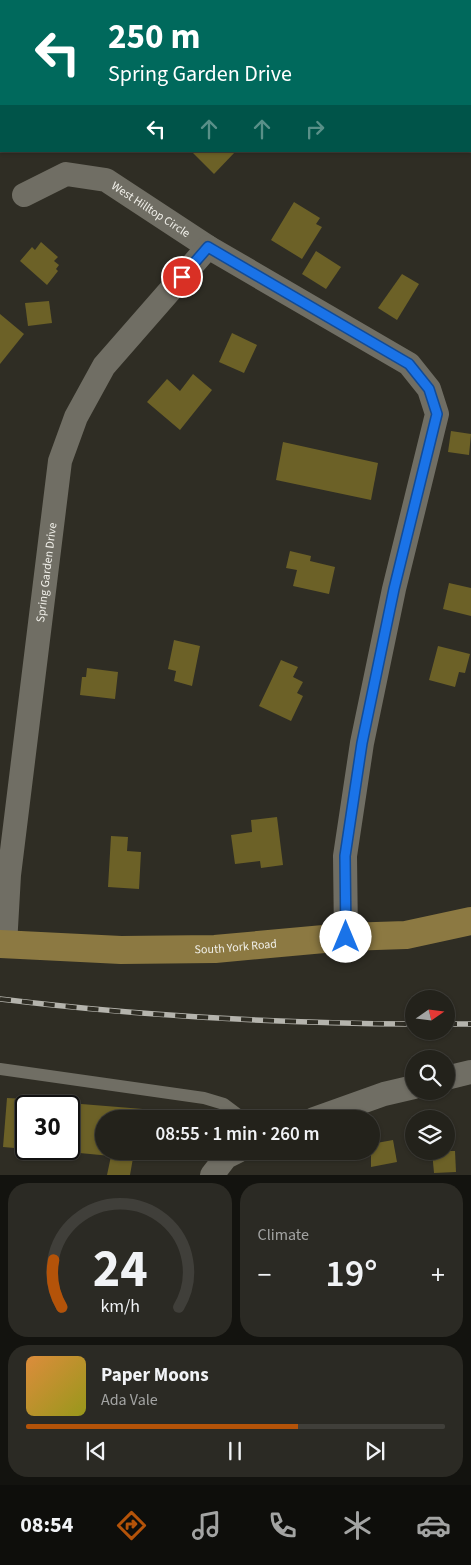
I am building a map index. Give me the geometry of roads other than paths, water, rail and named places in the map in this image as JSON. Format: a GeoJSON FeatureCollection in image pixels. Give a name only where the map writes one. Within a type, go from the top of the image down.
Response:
{"type":"FeatureCollection","features":[{"type":"Feature","properties":{"kind":"main road","name":"South York Road"},"geometry":{"type":"LineString","coordinates":[[3,945],[121,950],[215,949],[346,937],[406,935],[471,921]]}},
{"type":"Feature","properties":{"kind":"street","name":"West Hilltop Circle"},"geometry":{"type":"LineString","coordinates":[[24,195],[66,174],[106,180],[208,247],[409,364],[429,389],[437,414],[394,589],[362,743],[345,856],[346,937]]}},
{"type":"Feature","properties":{"kind":"street","name":"Spring Garden Drive"},"geometry":{"type":"LineString","coordinates":[[3,945],[9,875],[60,461],[76,417],[104,366],[208,247]]}},
{"type":"Feature","properties":{"kind":"street"},"geometry":{"type":"LineString","coordinates":[[455,1076],[471,1072]]}},
{"type":"Feature","properties":{"kind":"street"},"geometry":{"type":"LineString","coordinates":[[339,1110],[405,1088]]}},
{"type":"Feature","properties":{"kind":"lane"},"geometry":{"type":"LineString","coordinates":[[0,1069],[204,1098],[224,1104],[232,1110]]}},
{"type":"Feature","properties":{"kind":"railway"},"geometry":{"type":"LineString","coordinates":[[0,999],[155,1014],[310,1022],[405,1024]]}},
{"type":"Feature","properties":{"kind":"railway"},"geometry":{"type":"LineString","coordinates":[[455,1024],[471,1024]]}}]}
